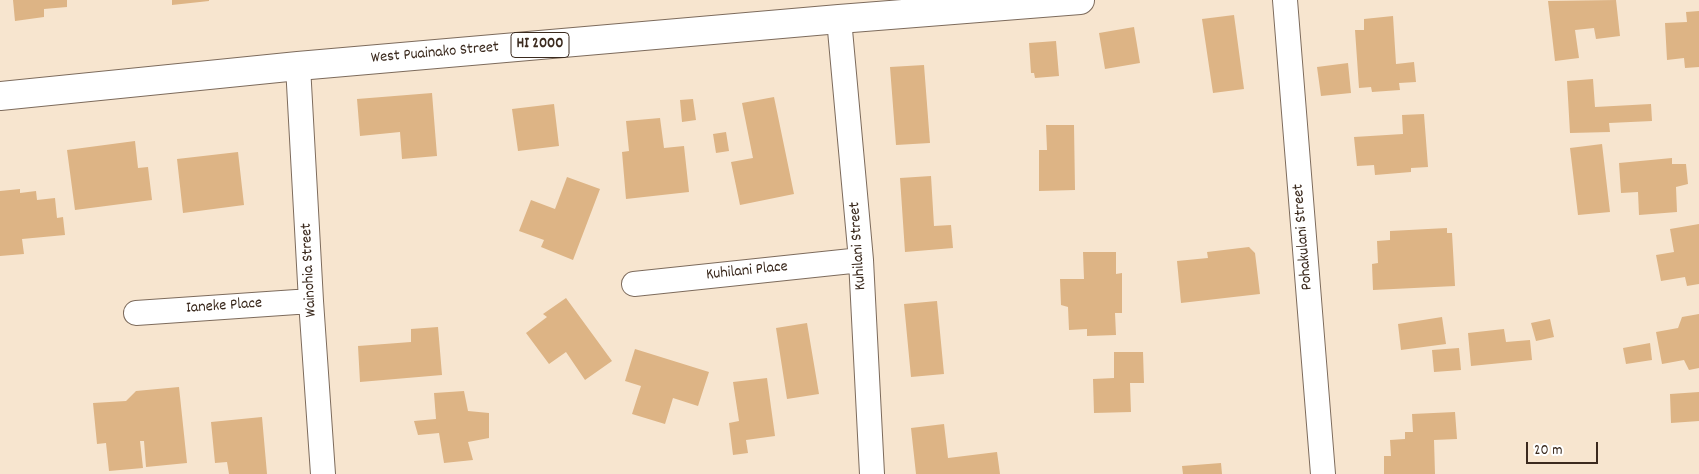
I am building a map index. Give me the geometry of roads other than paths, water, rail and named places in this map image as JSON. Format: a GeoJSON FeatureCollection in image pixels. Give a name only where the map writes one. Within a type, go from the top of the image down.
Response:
{"type":"FeatureCollection","features":[{"type":"Feature","properties":{"kind":"highway","name":"West Puainako Street"},"geometry":{"type":"LineString","coordinates":[[0,96],[298,66],[1080,0]]}},
{"type":"Feature","properties":{"kind":"street","name":"Pohakulani Street"},"geometry":{"type":"LineString","coordinates":[[1285,0],[1323,474]]}},
{"type":"Feature","properties":{"kind":"street","name":"Kuhilani Street"},"geometry":{"type":"LineString","coordinates":[[838,19],[861,260],[872,474]]}},
{"type":"Feature","properties":{"kind":"street","name":"Wainohia Street"},"geometry":{"type":"LineString","coordinates":[[298,66],[323,474]]}},
{"type":"Feature","properties":{"kind":"street","name":"Kuhilani Place"},"geometry":{"type":"LineString","coordinates":[[634,284],[861,260]]}},
{"type":"Feature","properties":{"kind":"street","name":"Ianeke Place"},"geometry":{"type":"LineString","coordinates":[[136,313],[311,302]]}}]}
